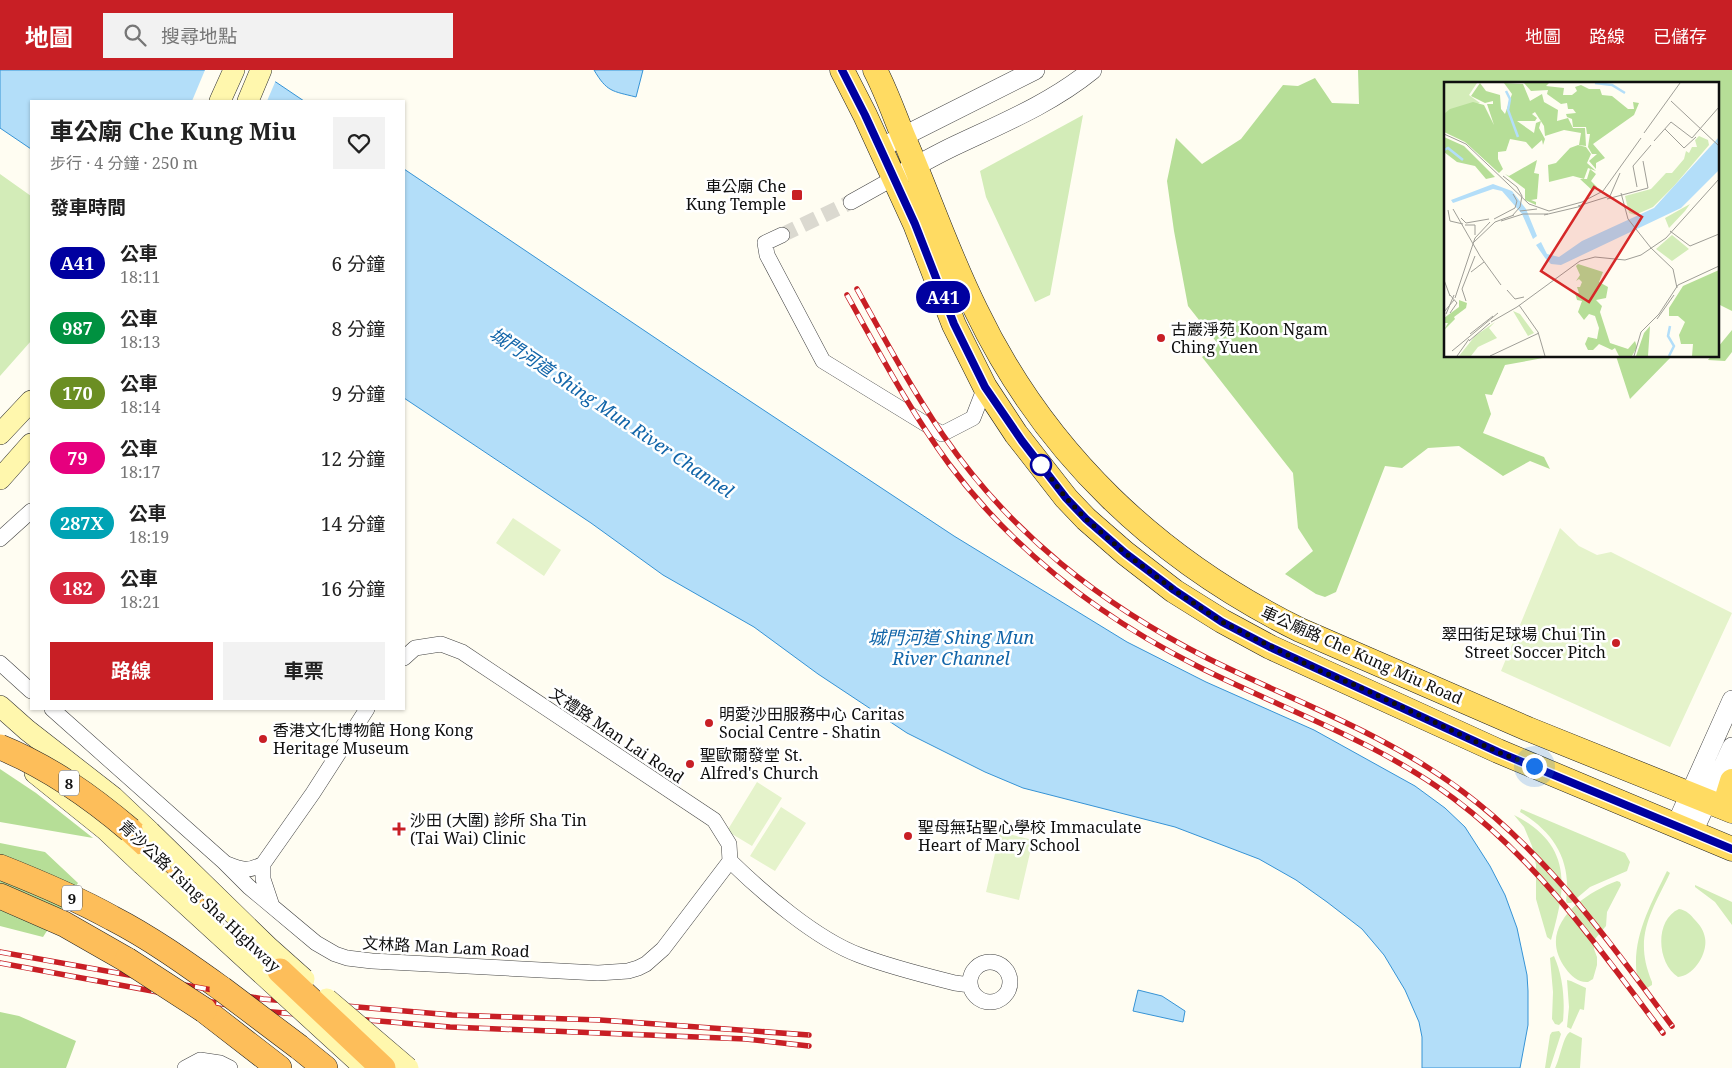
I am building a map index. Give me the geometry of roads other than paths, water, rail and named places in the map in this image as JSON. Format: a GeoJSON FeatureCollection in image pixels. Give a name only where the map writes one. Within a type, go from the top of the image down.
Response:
{"type":"FeatureCollection","features":[{"type":"Feature","properties":{"kind":"highway","name":"青沙公路 Tsing Sha Highway"},"geometry":{"type":"LineString","coordinates":[[0,746],[52,772],[111,814],[213,907],[383,1068]]}},
{"type":"Feature","properties":{"kind":"highway","name":"9"},"geometry":{"type":"LineString","coordinates":[[0,867],[113,918],[155,943],[215,984],[325,1068]]}},
{"type":"Feature","properties":{"kind":"highway","name":"9"},"geometry":{"type":"LineString","coordinates":[[0,896],[87,935],[197,1005],[279,1068]]}},
{"type":"Feature","properties":{"kind":"main road"},"geometry":{"type":"LineString","coordinates":[[220,100],[234,70]]}},
{"type":"Feature","properties":{"kind":"main road"},"geometry":{"type":"LineString","coordinates":[[248,100],[261,70]]}},
{"type":"Feature","properties":{"kind":"main road","name":"車公廟路 Che Kung Miu Road"},"geometry":{"type":"LineString","coordinates":[[842,70],[915,224],[954,324],[985,387],[1022,441],[1066,498],[1086,519],[1125,553],[1174,590],[1222,622],[1316,669],[1366,690],[1498,752],[1701,811]]}},
{"type":"Feature","properties":{"kind":"main road","name":"車公廟路 Che Kung Miu Road"},"geometry":{"type":"LineString","coordinates":[[875,70],[968,294],[1005,363],[1026,397],[1071,455],[1115,503],[1166,548],[1205,576],[1268,615],[1585,752],[1701,811],[1732,849]]}},
{"type":"Feature","properties":{"kind":"main road"},"geometry":{"type":"LineString","coordinates":[[0,434],[30,401]]}},
{"type":"Feature","properties":{"kind":"main road"},"geometry":{"type":"LineString","coordinates":[[0,479],[30,445]]}},
{"type":"Feature","properties":{"kind":"main road"},"geometry":{"type":"LineString","coordinates":[[0,706],[27,730],[113,797],[267,946],[408,1068]]}},
{"type":"Feature","properties":{"kind":"main road"},"geometry":{"type":"LineString","coordinates":[[0,746],[106,830],[366,1068]]}},
{"type":"Feature","properties":{"kind":"main road"},"geometry":{"type":"LineString","coordinates":[[1701,811],[1732,781]]}},
{"type":"Feature","properties":{"kind":"street"},"geometry":{"type":"LineString","coordinates":[[880,148],[1035,70]]}},
{"type":"Feature","properties":{"kind":"street"},"geometry":{"type":"LineString","coordinates":[[851,202],[916,166],[1027,112],[1076,83],[1092,70]]}},
{"type":"Feature","properties":{"kind":"street"},"geometry":{"type":"LineString","coordinates":[[782,235],[766,243],[767,255],[823,361],[942,434],[973,418],[985,387]]}},
{"type":"Feature","properties":{"kind":"street"},"geometry":{"type":"LineString","coordinates":[[0,539],[30,512]]}},
{"type":"Feature","properties":{"kind":"street","name":"文禮路 Man Lai Road"},"geometry":{"type":"LineString","coordinates":[[405,657],[415,648],[441,644],[462,652],[714,820],[729,844],[730,861]]}},
{"type":"Feature","properties":{"kind":"street"},"geometry":{"type":"LineString","coordinates":[[0,663],[30,690]]}},
{"type":"Feature","properties":{"kind":"street"},"geometry":{"type":"LineString","coordinates":[[1701,811],[1732,700]]}},
{"type":"Feature","properties":{"kind":"street","name":"文林路 Man Lam Road"},"geometry":{"type":"LineString","coordinates":[[53,710],[224,862],[249,887],[326,950],[346,958],[598,973],[628,971],[646,964],[663,949],[730,861]]}},
{"type":"Feature","properties":{"kind":"street"},"geometry":{"type":"LineString","coordinates":[[224,862],[243,870],[252,870],[263,864],[313,793],[366,710]]}},
{"type":"Feature","properties":{"kind":"street"},"geometry":{"type":"LineString","coordinates":[[1701,811],[1732,747]]}},
{"type":"Feature","properties":{"kind":"street"},"geometry":{"type":"LineString","coordinates":[[730,861],[749,880],[814,932],[858,955],[936,978],[970,985]]}},
{"type":"Feature","properties":{"kind":"street"},"geometry":{"type":"LineString","coordinates":[[263,864],[263,879],[273,907]]}},
{"type":"Feature","properties":{"kind":"street"},"geometry":{"type":"LineString","coordinates":[[185,1068],[200,1060],[220,1063],[230,1068]]}},
{"type":"Feature","properties":{"kind":"water"},"geometry":{"type":"Polygon","coordinates":[[[0,70],[258,70],[303,100],[30,100],[30,148],[0,128],[0,70]]]}},
{"type":"Feature","properties":{"kind":"water"},"geometry":{"type":"Polygon","coordinates":[[[594,70],[643,70],[636,97],[611,90],[603,83],[594,70]]]}},
{"type":"Feature","properties":{"kind":"water","name":"城門河道 Shing Mun River Channel"},"geometry":{"type":"Polygon","coordinates":[[[405,170],[954,536],[1127,642],[1206,682],[1314,730],[1415,786],[1445,808],[1465,827],[1490,866],[1505,895],[1517,928],[1527,975],[1528,991],[1528,1025],[1520,1068],[1422,1068],[1422,1037],[1419,1022],[1405,990],[1384,955],[1362,929],[1296,880],[1259,859],[1175,827],[1023,788],[985,772],[907,733],[818,674],[754,627],[663,575],[591,523],[405,399],[405,170]]]}},
{"type":"Feature","properties":{"kind":"water"},"geometry":{"type":"Polygon","coordinates":[[[1138,990],[1162,996],[1185,1011],[1183,1022],[1133,1011],[1138,990]]]}},
{"type":"Feature","properties":{"kind":"tunnel"},"geometry":{"type":"LineString","coordinates":[[782,235],[851,202]]}},
{"type":"Feature","properties":{"kind":"railway"},"geometry":{"type":"LineString","coordinates":[[857,289],[909,381],[943,435],[998,504],[1028,535],[1095,590],[1168,637],[1239,674],[1370,735],[1432,770],[1462,791],[1493,816],[1550,871],[1601,931],[1672,1026]]}},
{"type":"Feature","properties":{"kind":"railway"},"geometry":{"type":"LineString","coordinates":[[847,295],[908,402],[949,464],[974,496],[1030,553],[1093,603],[1161,647],[1229,682],[1360,742],[1423,777],[1453,798],[1484,823],[1540,878],[1591,938],[1663,1033]]}},
{"type":"Feature","properties":{"kind":"railway"},"geometry":{"type":"LineString","coordinates":[[0,952],[263,999],[452,1015],[600,1020],[809,1035]]}},
{"type":"Feature","properties":{"kind":"railway"},"geometry":{"type":"LineString","coordinates":[[0,963],[261,1011],[450,1027],[746,1039],[809,1046]]}},
{"type":"Feature","properties":{"kind":"place","name":"車公廟 Che Kung Temple"},"geometry":{"type":"Point","coordinates":[797,195]}},
{"type":"Feature","properties":{"kind":"place","name":"古巖淨苑 Koon Ngam Ching Yuen"},"geometry":{"type":"Point","coordinates":[1161,338]}},
{"type":"Feature","properties":{"kind":"place","name":"翠田街足球場 Chui Tin Street Soccer Pitch"},"geometry":{"type":"Point","coordinates":[1616,643]}},
{"type":"Feature","properties":{"kind":"place","name":"明愛沙田服務中心 Caritas Social Centre - Shatin"},"geometry":{"type":"Point","coordinates":[709,723]}},
{"type":"Feature","properties":{"kind":"place","name":"香港文化博物館 Hong Kong Heritage Museum"},"geometry":{"type":"Point","coordinates":[263,739]}},
{"type":"Feature","properties":{"kind":"place","name":"聖歐爾發堂 St. Alfred's Church"},"geometry":{"type":"Point","coordinates":[690,764]}},
{"type":"Feature","properties":{"kind":"place","name":"沙田 (大圍) 診所 Sha Tin (Tai Wai) Clinic"},"geometry":{"type":"Point","coordinates":[399,829]}},
{"type":"Feature","properties":{"kind":"place","name":"聖母無玷聖心學校 Immaculate Heart of Mary School"},"geometry":{"type":"Point","coordinates":[908,836]}}]}
